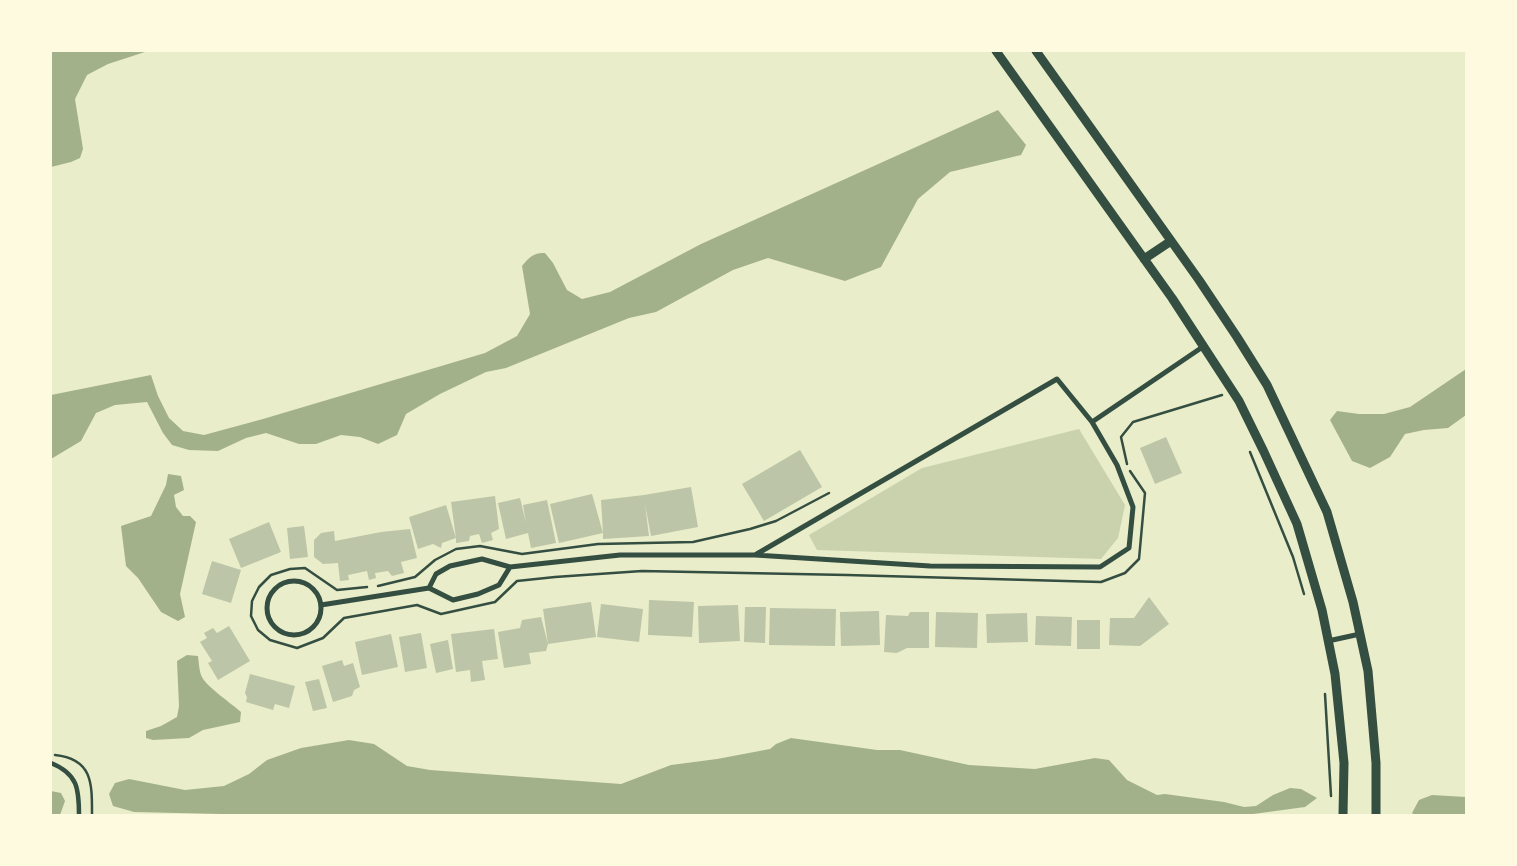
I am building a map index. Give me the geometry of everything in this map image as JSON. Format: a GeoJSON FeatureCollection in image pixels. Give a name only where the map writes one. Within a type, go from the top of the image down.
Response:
{"type":"FeatureCollection","features":[{"type":"Feature","properties":{"kind":"street"},"geometry":{"type":"LineString","coordinates":[[996,51],[1204,346],[1239,401],[1297,524],[1322,610],[1335,674],[1344,763],[1344,815]]}},
{"type":"Feature","properties":{"kind":"street"},"geometry":{"type":"LineString","coordinates":[[1036,51],[1237,337],[1267,385],[1327,512],[1353,602],[1368,671],[1376,763],[1376,815]]}},
{"type":"Feature","properties":{"kind":"street"},"geometry":{"type":"LineString","coordinates":[[1144,259],[1171,241]]}},
{"type":"Feature","properties":{"kind":"street"},"geometry":{"type":"LineString","coordinates":[[1092,422],[1204,346]]}},
{"type":"Feature","properties":{"kind":"street"},"geometry":{"type":"LineString","coordinates":[[429,588],[436,574],[450,566],[482,559],[510,567],[620,555],[755,555],[930,566],[1100,567],[1129,548],[1133,507],[1117,465],[1092,422],[1057,378],[755,555]]}},
{"type":"Feature","properties":{"kind":"street"},"geometry":{"type":"LineString","coordinates":[[321,605],[429,588],[452,600],[478,594],[499,585],[510,567]]}},
{"type":"Feature","properties":{"kind":"street"},"geometry":{"type":"LineString","coordinates":[[291,581],[300,581],[308,584],[314,590],[321,605],[321,614],[317,623],[310,630],[302,634],[292,635],[283,633],[275,628],[267,611],[270,594],[276,588],[291,581]]}},
{"type":"Feature","properties":{"kind":"street"},"geometry":{"type":"LineString","coordinates":[[1328,640],[1360,634]]}},
{"type":"Feature","properties":{"kind":"street"},"geometry":{"type":"LineString","coordinates":[[51,763],[62,768],[77,784],[79,815]]}},
{"type":"Feature","properties":{"kind":"shaded area"},"geometry":{"type":"Polygon","coordinates":[[[51,51],[148,51],[108,64],[87,75],[75,99],[83,149],[80,158],[51,167],[51,51]]]}},
{"type":"Feature","properties":{"kind":"shaded area"},"geometry":{"type":"Polygon","coordinates":[[[998,110],[1026,145],[1021,155],[950,172],[918,199],[881,267],[845,281],[768,258],[733,270],[656,312],[629,318],[506,368],[486,372],[440,394],[406,414],[397,435],[378,444],[360,437],[341,435],[316,444],[299,444],[266,433],[246,438],[218,451],[189,450],[172,445],[163,433],[147,402],[115,405],[96,413],[81,441],[51,459],[51,395],[151,375],[158,396],[169,418],[183,431],[204,435],[485,353],[517,336],[530,314],[522,266],[534,255],[545,253],[553,263],[567,290],[582,299],[610,292],[701,244],[998,110]]]}},
{"type":"Feature","properties":{"kind":"shaded area"},"geometry":{"type":"Polygon","coordinates":[[[1466,369],[1466,415],[1448,428],[1405,434],[1390,457],[1370,468],[1352,461],[1330,420],[1337,411],[1359,414],[1384,414],[1410,407],[1466,369]]]}},
{"type":"Feature","properties":{"kind":"shaded area"},"geometry":{"type":"Polygon","coordinates":[[[1079,429],[1125,505],[1118,538],[1101,559],[817,550],[809,535],[922,468],[1079,429]]]}},
{"type":"Feature","properties":{"kind":"shaded area"},"geometry":{"type":"Polygon","coordinates":[[[168,474],[181,476],[184,490],[174,495],[176,507],[183,516],[190,516],[196,522],[180,594],[185,617],[178,621],[161,612],[138,578],[126,566],[121,526],[151,516],[166,485],[168,474]]]}},
{"type":"Feature","properties":{"kind":"shaded area"},"geometry":{"type":"Polygon","coordinates":[[[187,655],[198,656],[202,677],[214,690],[241,712],[240,722],[203,730],[189,738],[153,740],[146,738],[146,731],[161,726],[177,717],[179,706],[177,661],[187,655]]]}},
{"type":"Feature","properties":{"kind":"shaded area"},"geometry":{"type":"Polygon","coordinates":[[[791,738],[877,750],[900,750],[969,765],[1035,769],[1095,758],[1109,760],[1127,780],[1157,795],[1165,794],[1224,802],[1244,807],[1256,806],[1273,795],[1290,788],[1301,789],[1317,798],[1305,807],[1246,815],[264,815],[134,812],[113,806],[109,794],[115,783],[129,779],[185,790],[224,786],[249,774],[267,760],[301,748],[349,740],[374,744],[407,766],[430,770],[621,784],[671,765],[770,749],[776,744],[791,738]]]}},
{"type":"Feature","properties":{"kind":"shaded area"},"geometry":{"type":"Polygon","coordinates":[[[51,791],[61,793],[65,801],[60,815],[51,815],[51,791]]]}},
{"type":"Feature","properties":{"kind":"shaded area"},"geometry":{"type":"Polygon","coordinates":[[[1432,795],[1466,797],[1466,815],[1414,815],[1412,813],[1419,800],[1432,795]]]}},
{"type":"Feature","properties":{"kind":"building"},"geometry":{"type":"Polygon","coordinates":[[[1166,437],[1182,473],[1155,484],[1140,448],[1166,437]]]}},
{"type":"Feature","properties":{"kind":"building"},"geometry":{"type":"Polygon","coordinates":[[[800,450],[822,487],[764,521],[742,484],[800,450]]]}},
{"type":"Feature","properties":{"kind":"building"},"geometry":{"type":"Polygon","coordinates":[[[691,487],[698,527],[651,536],[645,504],[649,536],[603,539],[601,500],[691,487]]]}},
{"type":"Feature","properties":{"kind":"building"},"geometry":{"type":"Polygon","coordinates":[[[592,494],[603,533],[559,543],[550,504],[592,494]]]}},
{"type":"Feature","properties":{"kind":"building"},"geometry":{"type":"Polygon","coordinates":[[[495,496],[499,529],[491,533],[493,540],[482,543],[479,534],[470,536],[469,541],[456,543],[451,502],[495,496]]]}},
{"type":"Feature","properties":{"kind":"building"},"geometry":{"type":"Polygon","coordinates":[[[520,498],[526,523],[523,505],[547,500],[556,543],[531,548],[528,533],[506,539],[498,503],[520,498]]]}},
{"type":"Feature","properties":{"kind":"building"},"geometry":{"type":"Polygon","coordinates":[[[446,505],[456,538],[442,543],[441,548],[433,544],[418,549],[409,517],[446,505]]]}},
{"type":"Feature","properties":{"kind":"building"},"geometry":{"type":"Polygon","coordinates":[[[269,522],[281,552],[241,568],[229,539],[269,522]]]}},
{"type":"Feature","properties":{"kind":"building"},"geometry":{"type":"Polygon","coordinates":[[[304,526],[308,557],[290,559],[287,528],[304,526]]]}},
{"type":"Feature","properties":{"kind":"building"},"geometry":{"type":"Polygon","coordinates":[[[410,529],[417,558],[401,562],[404,573],[392,576],[388,571],[375,573],[376,578],[369,580],[367,571],[348,575],[349,580],[340,581],[338,563],[323,564],[314,557],[314,540],[321,533],[334,531],[335,541],[381,532],[410,529]]]}},
{"type":"Feature","properties":{"kind":"building"},"geometry":{"type":"Polygon","coordinates":[[[212,561],[241,570],[231,603],[202,594],[212,561]]]}},
{"type":"Feature","properties":{"kind":"building"},"geometry":{"type":"Polygon","coordinates":[[[1149,597],[1169,624],[1140,646],[1109,645],[1110,618],[1134,618],[1149,597]]]}},
{"type":"Feature","properties":{"kind":"building"},"geometry":{"type":"Polygon","coordinates":[[[649,600],[694,602],[692,637],[648,635],[649,600]]]}},
{"type":"Feature","properties":{"kind":"building"},"geometry":{"type":"Polygon","coordinates":[[[591,602],[596,637],[548,644],[543,609],[591,602]]]}},
{"type":"Feature","properties":{"kind":"building"},"geometry":{"type":"Polygon","coordinates":[[[601,604],[643,609],[639,642],[597,637],[601,604]]]}},
{"type":"Feature","properties":{"kind":"building"},"geometry":{"type":"Polygon","coordinates":[[[738,605],[740,641],[699,643],[698,606],[738,605]]]}},
{"type":"Feature","properties":{"kind":"building"},"geometry":{"type":"Polygon","coordinates":[[[745,607],[766,607],[765,643],[744,642],[745,607]]]}},
{"type":"Feature","properties":{"kind":"building"},"geometry":{"type":"Polygon","coordinates":[[[770,608],[836,609],[835,646],[769,645],[770,608]]]}},
{"type":"Feature","properties":{"kind":"building"},"geometry":{"type":"Polygon","coordinates":[[[879,611],[880,645],[841,646],[840,612],[879,611]]]}},
{"type":"Feature","properties":{"kind":"building"},"geometry":{"type":"Polygon","coordinates":[[[910,612],[929,612],[929,648],[907,648],[897,653],[884,652],[886,615],[908,616],[910,612]]]}},
{"type":"Feature","properties":{"kind":"building"},"geometry":{"type":"Polygon","coordinates":[[[936,612],[978,613],[977,648],[935,647],[936,612]]]}},
{"type":"Feature","properties":{"kind":"building"},"geometry":{"type":"Polygon","coordinates":[[[1027,613],[1028,642],[987,643],[986,614],[1027,613]]]}},
{"type":"Feature","properties":{"kind":"building"},"geometry":{"type":"Polygon","coordinates":[[[1036,616],[1072,617],[1071,646],[1035,645],[1036,616]]]}},
{"type":"Feature","properties":{"kind":"building"},"geometry":{"type":"Polygon","coordinates":[[[541,617],[548,644],[546,651],[529,653],[531,664],[504,668],[498,632],[520,628],[522,620],[541,617]]]}},
{"type":"Feature","properties":{"kind":"building"},"geometry":{"type":"Polygon","coordinates":[[[1077,620],[1100,620],[1100,649],[1077,649],[1077,620]]]}},
{"type":"Feature","properties":{"kind":"building"},"geometry":{"type":"Polygon","coordinates":[[[229,626],[250,661],[218,680],[208,663],[212,661],[200,642],[207,638],[204,633],[213,628],[217,633],[229,626]]]}},
{"type":"Feature","properties":{"kind":"building"},"geometry":{"type":"Polygon","coordinates":[[[494,629],[498,659],[482,661],[485,680],[471,682],[470,670],[456,672],[451,634],[494,629]]]}},
{"type":"Feature","properties":{"kind":"building"},"geometry":{"type":"Polygon","coordinates":[[[421,633],[427,668],[405,672],[399,637],[421,633]]]}},
{"type":"Feature","properties":{"kind":"building"},"geometry":{"type":"Polygon","coordinates":[[[391,634],[398,667],[362,675],[355,642],[391,634]]]}},
{"type":"Feature","properties":{"kind":"building"},"geometry":{"type":"Polygon","coordinates":[[[448,640],[453,669],[436,673],[430,644],[448,640]]]}},
{"type":"Feature","properties":{"kind":"building"},"geometry":{"type":"Polygon","coordinates":[[[342,660],[344,666],[353,663],[360,687],[354,690],[352,696],[333,702],[322,666],[342,660]]]}},
{"type":"Feature","properties":{"kind":"building"},"geometry":{"type":"Polygon","coordinates":[[[250,674],[295,686],[289,708],[275,704],[273,710],[246,702],[247,697],[245,693],[250,674]]]}},
{"type":"Feature","properties":{"kind":"building"},"geometry":{"type":"Polygon","coordinates":[[[319,679],[327,708],[313,711],[305,682],[319,679]]]}}]}
